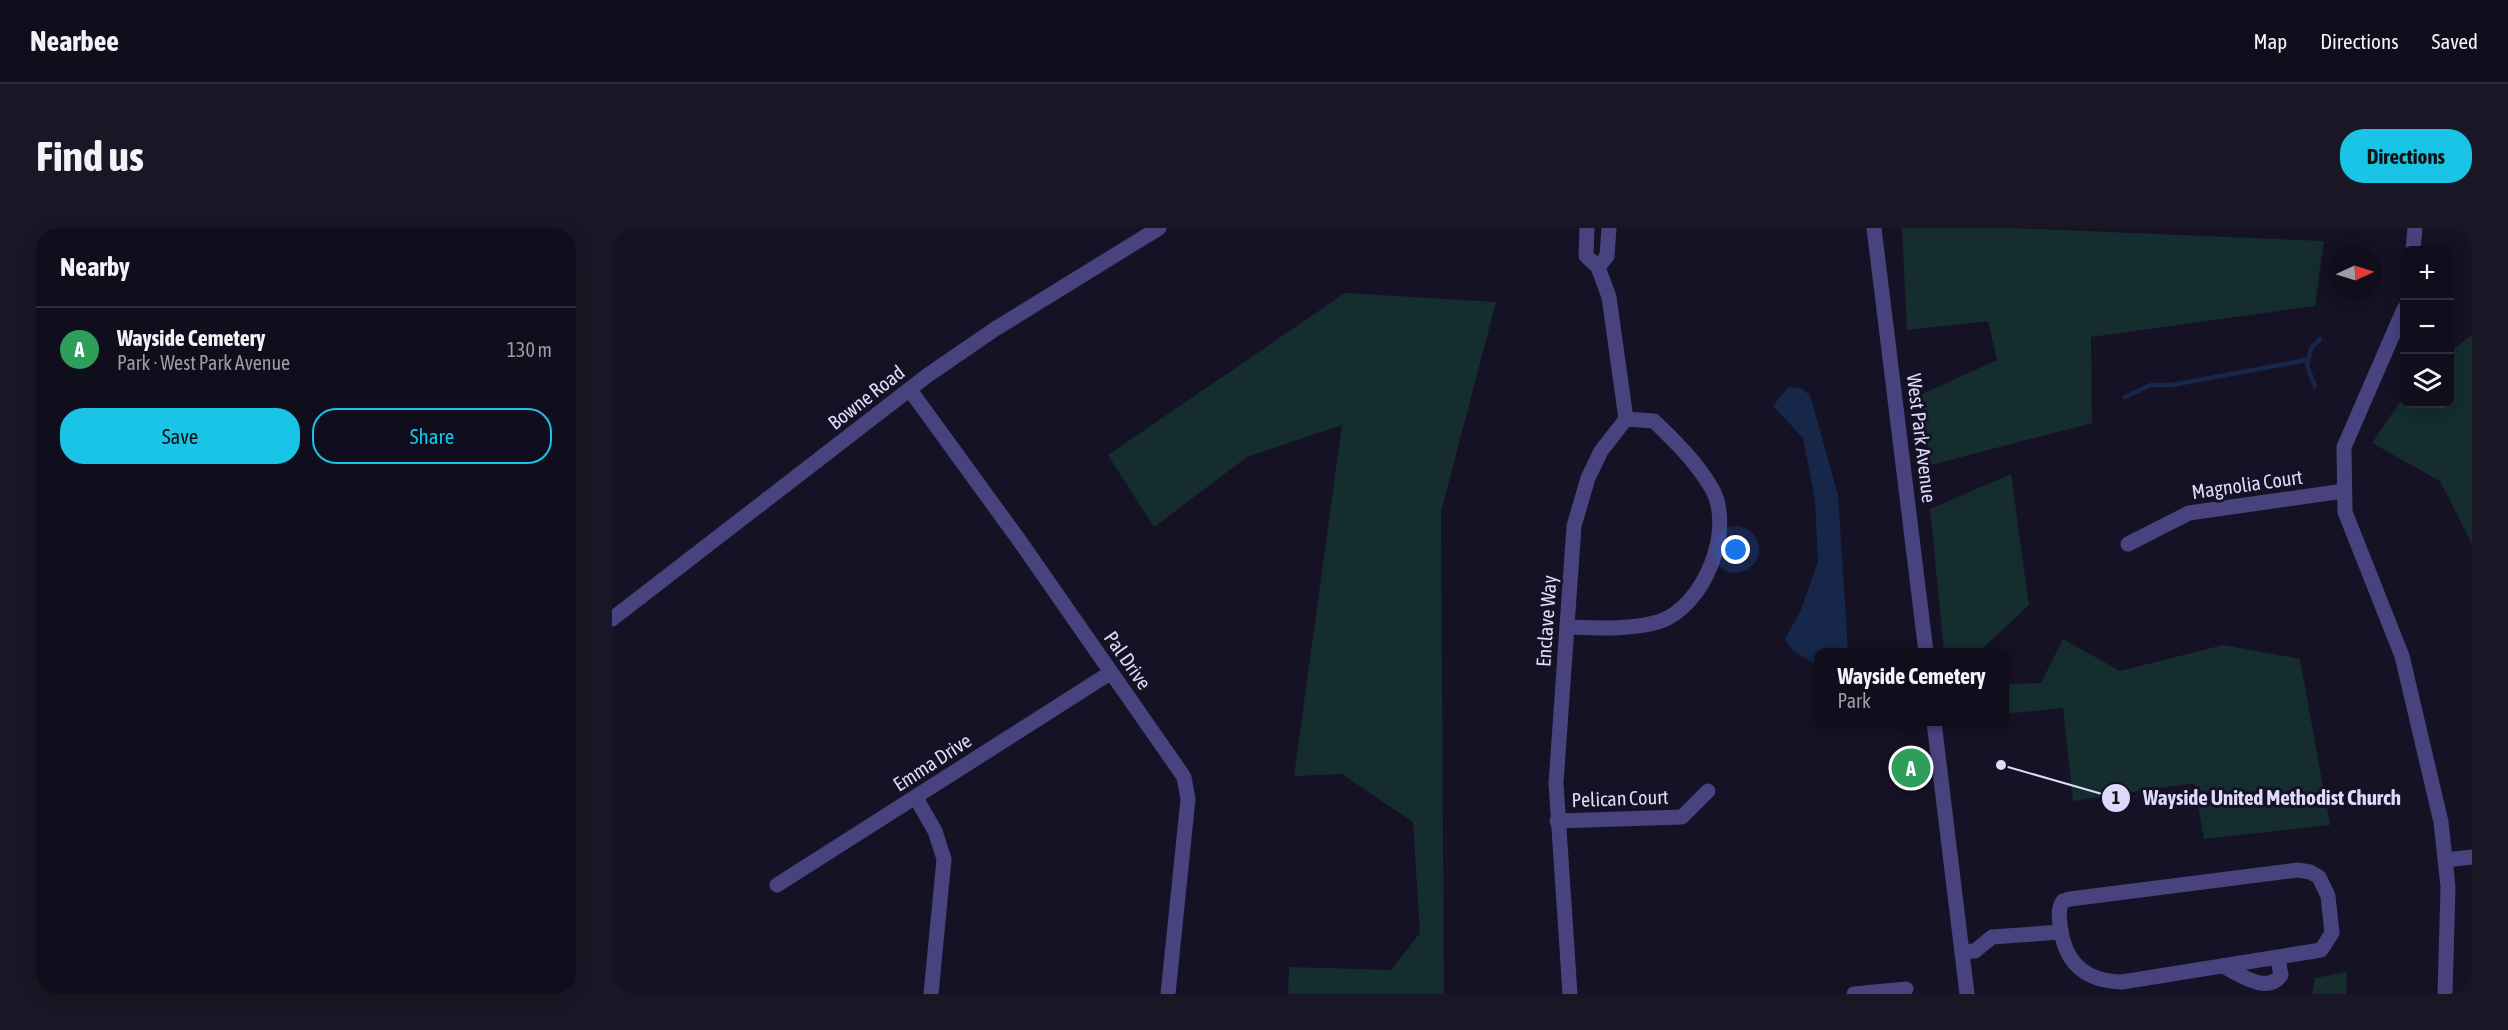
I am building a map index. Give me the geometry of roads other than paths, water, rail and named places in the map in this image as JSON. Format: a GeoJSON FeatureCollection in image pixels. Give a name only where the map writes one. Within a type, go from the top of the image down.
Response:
{"type":"FeatureCollection","features":[{"type":"Feature","properties":{"kind":"street","name":"Bowne Road"},"geometry":{"type":"LineString","coordinates":[[612,619],[910,390],[995,329],[1159,228]]}},
{"type":"Feature","properties":{"kind":"street"},"geometry":{"type":"LineString","coordinates":[[1567,627],[1609,629],[1660,621],[1695,597],[1715,556],[1720,520],[1712,489],[1683,448],[1654,421],[1626,419],[1610,297],[1598,267],[1586,256],[1587,228]]}},
{"type":"Feature","properties":{"kind":"street"},"geometry":{"type":"LineString","coordinates":[[1598,267],[1607,256],[1609,228]]}},
{"type":"Feature","properties":{"kind":"street","name":"West Park Avenue"},"geometry":{"type":"LineString","coordinates":[[1874,228],[1926,648]]}},
{"type":"Feature","properties":{"kind":"street"},"geometry":{"type":"LineString","coordinates":[[2413,246],[2415,228]]}},
{"type":"Feature","properties":{"kind":"street"},"geometry":{"type":"LineString","coordinates":[[2400,318],[2344,447],[2345,512],[2402,656],[2436,800],[2448,887],[2445,994]]}},
{"type":"Feature","properties":{"kind":"street","name":"Pal Drive"},"geometry":{"type":"LineString","coordinates":[[910,390],[1019,540],[1178,767],[1188,799],[1168,994]]}},
{"type":"Feature","properties":{"kind":"street","name":"Enclave Way"},"geometry":{"type":"LineString","coordinates":[[1570,994],[1556,783],[1574,526],[1588,478],[1597,460],[1626,419]]}},
{"type":"Feature","properties":{"kind":"street","name":"Magnolia Court"},"geometry":{"type":"LineString","coordinates":[[2128,544],[2189,513],[2344,491]]}},
{"type":"Feature","properties":{"kind":"street","name":"Emma Drive"},"geometry":{"type":"LineString","coordinates":[[777,885],[1110,673]]}},
{"type":"Feature","properties":{"kind":"street"},"geometry":{"type":"LineString","coordinates":[[1934,726],[1967,994]]}},
{"type":"Feature","properties":{"kind":"street","name":"Pelican Court"},"geometry":{"type":"LineString","coordinates":[[1557,821],[1682,817],[1708,790]]}},
{"type":"Feature","properties":{"kind":"street"},"geometry":{"type":"LineString","coordinates":[[916,798],[936,831],[944,859],[931,994]]}},
{"type":"Feature","properties":{"kind":"street"},"geometry":{"type":"LineString","coordinates":[[2446,860],[2472,857]]}},
{"type":"Feature","properties":{"kind":"street"},"geometry":{"type":"LineString","coordinates":[[2298,870],[2310,872],[2323,882],[2328,896],[2332,933],[2320,950],[2278,959],[2122,982],[2102,981],[2086,973],[2070,958],[2061,932],[2060,906],[2070,899],[2298,870]]}},
{"type":"Feature","properties":{"kind":"street"},"geometry":{"type":"LineString","coordinates":[[1962,952],[1975,951],[1992,937],[2061,932]]}},
{"type":"Feature","properties":{"kind":"street"},"geometry":{"type":"LineString","coordinates":[[2225,967],[2256,984],[2266,986],[2274,984],[2281,975],[2278,959]]}},
{"type":"Feature","properties":{"kind":"street"},"geometry":{"type":"LineString","coordinates":[[1854,994],[1905,989]]}},
{"type":"Feature","properties":{"kind":"water"},"geometry":{"type":"Polygon","coordinates":[[[1788,387],[1800,388],[1810,395],[1838,495],[1848,648],[1814,648],[1814,664],[1793,651],[1785,639],[1800,612],[1818,562],[1815,500],[1803,438],[1773,406],[1788,387]]]}},
{"type":"Feature","properties":{"kind":"waterway"},"geometry":{"type":"LineString","coordinates":[[2315,386],[2307,366],[2311,348],[2320,339]]}},
{"type":"Feature","properties":{"kind":"waterway"},"geometry":{"type":"LineString","coordinates":[[2125,397],[2151,385],[2172,385],[2307,360]]}},
{"type":"Feature","properties":{"kind":"place","name":"Wayside United Methodist Church"},"geometry":{"type":"Point","coordinates":[2001,765]}},
{"type":"Feature","properties":{"kind":"place","name":"Wayside Cemetery"},"geometry":{"type":"Point","coordinates":[1911,768]}}]}
